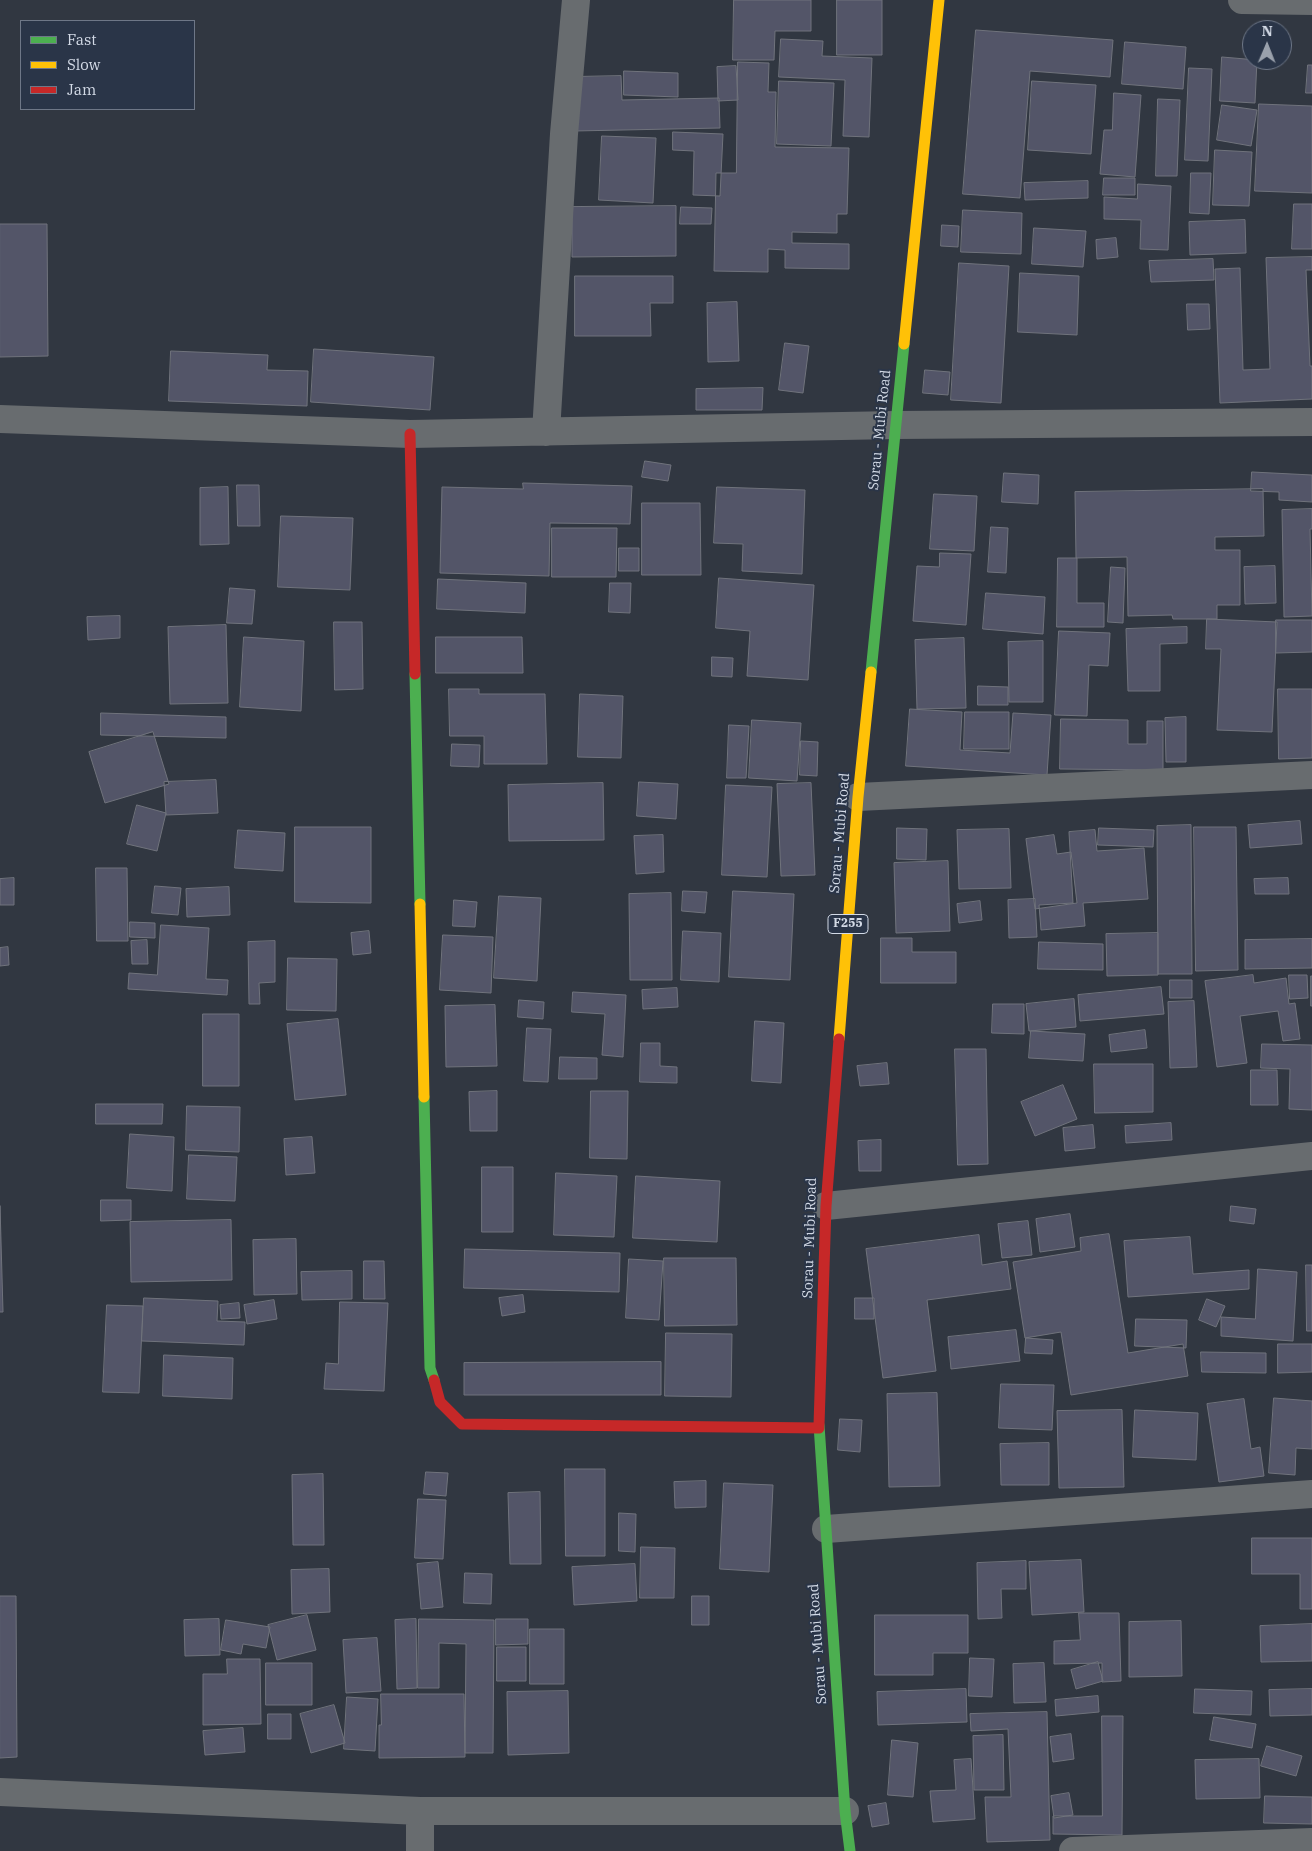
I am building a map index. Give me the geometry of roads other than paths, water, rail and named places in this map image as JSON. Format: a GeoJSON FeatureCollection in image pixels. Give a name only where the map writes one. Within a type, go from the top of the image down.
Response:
{"type":"FeatureCollection","features":[{"type":"Feature","properties":{"kind":"main road","name":"Sorau - Mubi Road"},"geometry":{"type":"LineString","coordinates":[[850,1851],[845,1811],[819,1428],[826,1206],[858,797],[940,0]]}},
{"type":"Feature","properties":{"kind":"main road"},"geometry":{"type":"LineString","coordinates":[[410,434],[430,1368],[440,1402],[462,1424],[819,1428]]}},
{"type":"Feature","properties":{"kind":"street"},"geometry":{"type":"LineString","coordinates":[[546,432],[564,134],[576,0]]}},
{"type":"Feature","properties":{"kind":"street"},"geometry":{"type":"LineString","coordinates":[[1242,0],[1312,1]]}},
{"type":"Feature","properties":{"kind":"street"},"geometry":{"type":"LineString","coordinates":[[0,419],[410,434],[896,425],[1312,422]]}},
{"type":"Feature","properties":{"kind":"street"},"geometry":{"type":"LineString","coordinates":[[858,797],[1312,775]]}},
{"type":"Feature","properties":{"kind":"street"},"geometry":{"type":"LineString","coordinates":[[826,1206],[1312,1156]]}},
{"type":"Feature","properties":{"kind":"street"},"geometry":{"type":"LineString","coordinates":[[826,1529],[1312,1494]]}},
{"type":"Feature","properties":{"kind":"street"},"geometry":{"type":"LineString","coordinates":[[0,1792],[420,1811],[845,1811]]}},
{"type":"Feature","properties":{"kind":"street"},"geometry":{"type":"LineString","coordinates":[[420,1811],[420,1851]]}},
{"type":"Feature","properties":{"kind":"street"},"geometry":{"type":"LineString","coordinates":[[1073,1851],[1312,1842]]}}]}
